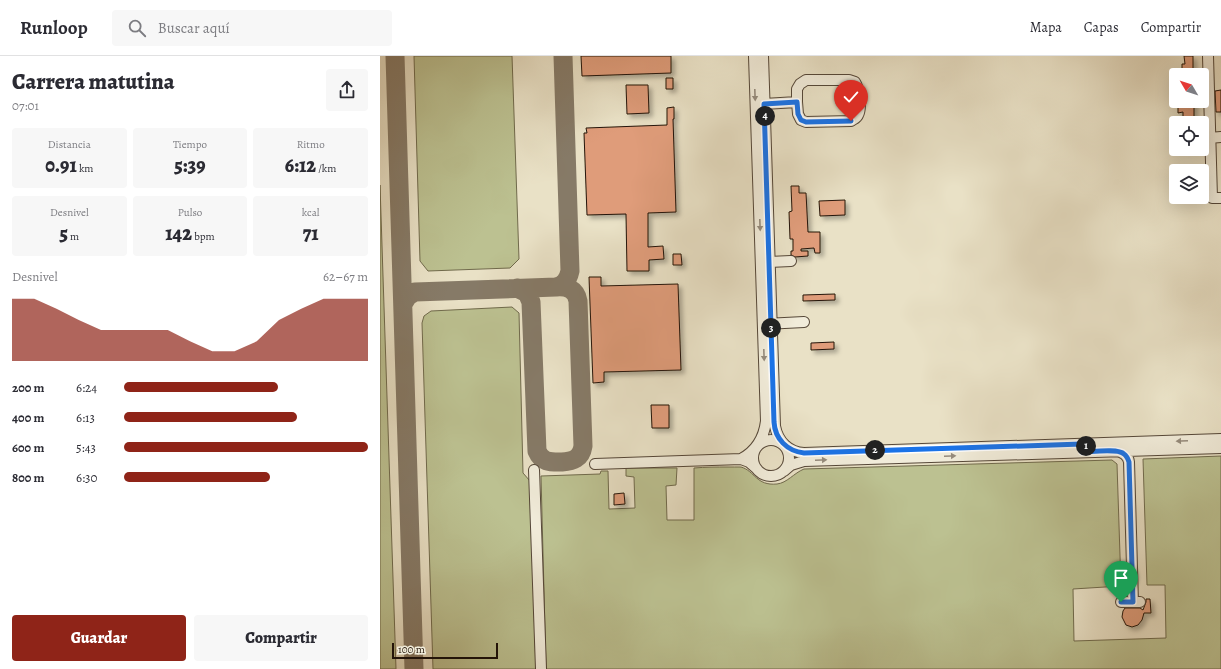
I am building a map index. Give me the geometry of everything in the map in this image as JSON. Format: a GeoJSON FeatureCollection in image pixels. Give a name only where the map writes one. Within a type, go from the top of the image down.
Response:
{"type":"FeatureCollection","features":[{"type":"Feature","properties":{"kind":"street"},"geometry":{"type":"LineString","coordinates":[[754,56],[767,323],[774,426],[777,436],[789,452],[787,467],[784,471]]}},
{"type":"Feature","properties":{"kind":"street"},"geometry":{"type":"LineString","coordinates":[[757,469],[753,461],[754,451],[764,432],[766,421],[769,262],[763,56]]}},
{"type":"Feature","properties":{"kind":"street"},"geometry":{"type":"LineString","coordinates":[[1208,56],[1209,116]]}},
{"type":"Feature","properties":{"kind":"street"},"geometry":{"type":"LineString","coordinates":[[806,80],[849,80],[855,82],[858,88],[860,112],[857,117],[851,121],[806,122],[801,120],[798,114],[797,102],[797,89],[800,84],[806,80]]}},
{"type":"Feature","properties":{"kind":"street"},"geometry":{"type":"LineString","coordinates":[[764,104],[797,102]]}},
{"type":"Feature","properties":{"kind":"street"},"geometry":{"type":"LineString","coordinates":[[1221,137],[1209,138],[1212,198],[1221,198]]}},
{"type":"Feature","properties":{"kind":"street"},"geometry":{"type":"LineString","coordinates":[[769,262],[791,261]]}},
{"type":"Feature","properties":{"kind":"street"},"geometry":{"type":"LineString","coordinates":[[767,323],[804,322]]}},
{"type":"Feature","properties":{"kind":"street"},"geometry":{"type":"LineString","coordinates":[[741,459],[750,454],[760,444],[769,440],[779,441],[791,450],[804,453],[1093,448],[1216,444]]}},
{"type":"Feature","properties":{"kind":"street"},"geometry":{"type":"LineString","coordinates":[[1093,448],[1116,451],[1216,444]]}},
{"type":"Feature","properties":{"kind":"street"},"geometry":{"type":"LineString","coordinates":[[594,464],[741,459],[749,462],[760,472],[768,476],[777,475],[791,465],[804,461],[1082,448]]}},
{"type":"Feature","properties":{"kind":"street"},"geometry":{"type":"LineString","coordinates":[[1129,462],[1132,455],[1138,450]]}},
{"type":"Feature","properties":{"kind":"street"},"geometry":{"type":"LineString","coordinates":[[1116,451],[1125,454],[1129,462],[1136,602],[1121,602]]}},
{"type":"Feature","properties":{"kind":"street"},"geometry":{"type":"LineString","coordinates":[[534,470],[541,669]]}},
{"type":"Feature","properties":{"kind":"green space"},"geometry":{"type":"Polygon","coordinates":[[[414,56],[512,56],[519,259],[510,268],[428,271],[420,261],[414,56]]]}},
{"type":"Feature","properties":{"kind":"green space"},"geometry":{"type":"Polygon","coordinates":[[[380,185],[396,669],[380,669],[380,185]]]}},
{"type":"Feature","properties":{"kind":"green space"},"geometry":{"type":"Polygon","coordinates":[[[512,307],[519,313],[523,473],[530,481],[536,669],[433,669],[422,323],[424,316],[431,311],[512,307]]]}},
{"type":"Feature","properties":{"kind":"green space"},"geometry":{"type":"Polygon","coordinates":[[[1221,456],[1221,669],[546,669],[541,476],[600,474],[601,471],[608,471],[609,509],[635,508],[634,477],[626,476],[626,468],[677,468],[676,485],[666,486],[667,520],[694,520],[694,468],[741,467],[746,469],[764,483],[777,484],[784,482],[804,469],[1112,460],[1117,464],[1121,586],[1073,589],[1074,641],[1166,638],[1165,585],[1147,585],[1143,459],[1221,456]]]}},
{"type":"Feature","properties":{"kind":"building"},"geometry":{"type":"Polygon","coordinates":[[[581,56],[671,56],[671,73],[582,76],[581,56]]]}},
{"type":"Feature","properties":{"kind":"building"},"geometry":{"type":"Polygon","coordinates":[[[1184,56],[1193,56],[1193,68],[1182,68],[1182,64],[1185,64],[1184,56]]]}},
{"type":"Feature","properties":{"kind":"building"},"geometry":{"type":"Polygon","coordinates":[[[666,78],[673,78],[673,89],[666,89],[666,78]]]}},
{"type":"Feature","properties":{"kind":"building"},"geometry":{"type":"Polygon","coordinates":[[[626,85],[648,85],[649,113],[627,114],[626,85]]]}},
{"type":"Feature","properties":{"kind":"building"},"geometry":{"type":"Polygon","coordinates":[[[1221,90],[1221,112],[1216,112],[1215,91],[1221,90]]]}},
{"type":"Feature","properties":{"kind":"building"},"geometry":{"type":"Polygon","coordinates":[[[674,107],[673,119],[676,212],[648,213],[648,247],[663,246],[664,259],[649,260],[649,271],[627,271],[626,214],[587,215],[584,133],[587,133],[586,128],[667,125],[667,108],[674,107]]]}},
{"type":"Feature","properties":{"kind":"building"},"geometry":{"type":"Polygon","coordinates":[[[1178,108],[1194,108],[1194,116],[1183,116],[1183,112],[1178,113],[1178,108]]]}},
{"type":"Feature","properties":{"kind":"building"},"geometry":{"type":"Polygon","coordinates":[[[791,186],[799,186],[799,193],[806,193],[808,232],[820,232],[820,253],[815,253],[814,248],[801,249],[801,251],[808,251],[808,256],[795,257],[791,255],[791,251],[793,251],[793,239],[790,239],[789,212],[792,211],[791,186]]]}},
{"type":"Feature","properties":{"kind":"building"},"geometry":{"type":"Polygon","coordinates":[[[845,200],[845,215],[820,216],[819,201],[845,200]]]}},
{"type":"Feature","properties":{"kind":"building"},"geometry":{"type":"Polygon","coordinates":[[[673,254],[681,254],[682,265],[673,265],[673,254]]]}},
{"type":"Feature","properties":{"kind":"building"},"geometry":{"type":"Polygon","coordinates":[[[589,277],[601,277],[601,286],[678,284],[681,370],[604,372],[604,382],[593,383],[589,277]]]}},
{"type":"Feature","properties":{"kind":"building"},"geometry":{"type":"Polygon","coordinates":[[[835,294],[835,300],[803,301],[803,295],[835,294]]]}},
{"type":"Feature","properties":{"kind":"building"},"geometry":{"type":"Polygon","coordinates":[[[834,342],[834,349],[811,350],[811,343],[834,342]]]}},
{"type":"Feature","properties":{"kind":"building"},"geometry":{"type":"Polygon","coordinates":[[[651,405],[669,405],[669,428],[652,428],[651,405]]]}},
{"type":"Feature","properties":{"kind":"building"},"geometry":{"type":"Polygon","coordinates":[[[624,493],[625,504],[614,505],[614,494],[624,493]]]}},
{"type":"Feature","properties":{"kind":"building"},"geometry":{"type":"Polygon","coordinates":[[[1146,599],[1150,599],[1151,613],[1144,613],[1142,620],[1138,625],[1132,627],[1126,625],[1122,617],[1125,608],[1140,608],[1143,610],[1146,599]]]}},
{"type":"Feature","properties":{"kind":"taxiway"},"geometry":{"type":"LineString","coordinates":[[395,56],[414,669]]}},
{"type":"Feature","properties":{"kind":"taxiway"},"geometry":{"type":"LineString","coordinates":[[556,287],[565,282],[570,271],[563,56]]}},
{"type":"Feature","properties":{"kind":"taxiway"},"geometry":{"type":"LineString","coordinates":[[403,304],[408,296],[415,292],[556,287],[567,288],[573,291],[578,301],[583,446],[578,457],[570,461],[547,461],[541,458],[537,451],[531,302],[527,293],[517,288]]}},
{"type":"Feature","properties":{"kind":"route"},"geometry":{"type":"LineString","coordinates":[[851,121],[806,122],[801,120],[798,114],[797,102],[764,104],[774,426],[777,436],[783,444],[791,450],[804,453],[1082,444],[1086,446],[1086,450],[1082,452],[1116,451],[1122,452],[1125,454],[1129,462],[1133,602],[1121,602]]}}]}
